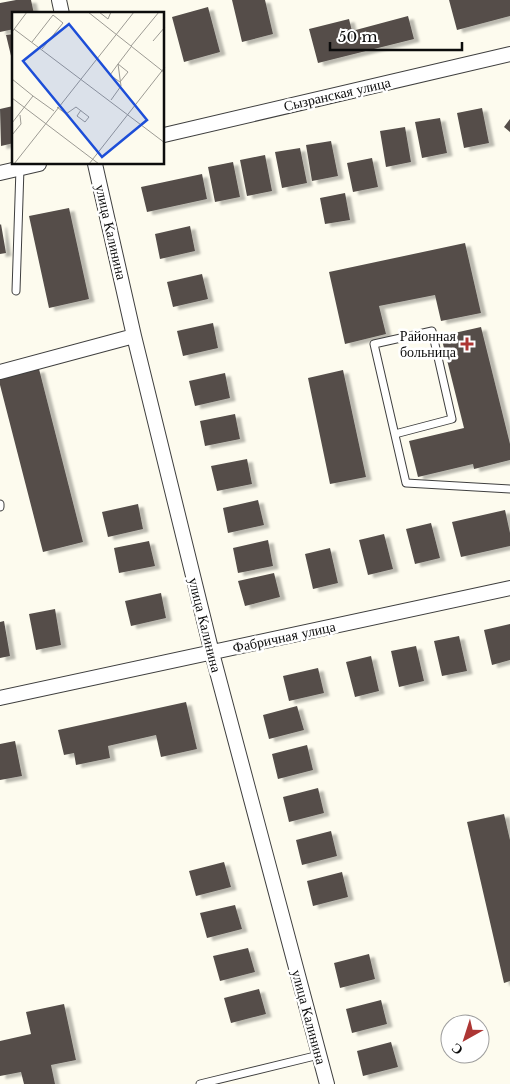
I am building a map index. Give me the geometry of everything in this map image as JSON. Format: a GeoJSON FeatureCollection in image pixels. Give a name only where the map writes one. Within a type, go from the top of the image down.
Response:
{"type":"FeatureCollection","features":[{"type":"Feature","properties":{"kind":"street","name":"Сызранская улица"},"geometry":{"type":"LineString","coordinates":[[165,135],[510,54]]}},
{"type":"Feature","properties":{"kind":"street"},"geometry":{"type":"LineString","coordinates":[[0,173],[34,165]]}},
{"type":"Feature","properties":{"kind":"street","name":"улица Калинина"},"geometry":{"type":"LineString","coordinates":[[95,165],[134,336],[212,653],[327,1084]]}},
{"type":"Feature","properties":{"kind":"street"},"geometry":{"type":"LineString","coordinates":[[0,372],[134,336]]}},
{"type":"Feature","properties":{"kind":"street","name":"Фабричная улица"},"geometry":{"type":"LineString","coordinates":[[0,698],[510,588]]}},
{"type":"Feature","properties":{"kind":"lane"},"geometry":{"type":"LineString","coordinates":[[16,291],[20,168]]}},
{"type":"Feature","properties":{"kind":"lane"},"geometry":{"type":"LineString","coordinates":[[395,434],[452,419],[432,331],[374,344],[406,483],[510,489]]}},
{"type":"Feature","properties":{"kind":"lane"},"geometry":{"type":"LineString","coordinates":[[200,1084],[320,1055]]}},
{"type":"Feature","properties":{"kind":"building"},"geometry":{"type":"Polygon","coordinates":[[[31,0],[34,12],[12,12],[12,29],[0,32],[0,3],[31,0]]]}},
{"type":"Feature","properties":{"kind":"building"},"geometry":{"type":"Polygon","coordinates":[[[232,0],[265,0],[273,34],[242,42],[232,0]]]}},
{"type":"Feature","properties":{"kind":"building"},"geometry":{"type":"Polygon","coordinates":[[[449,0],[510,0],[510,16],[457,30],[449,0]]]}},
{"type":"Feature","properties":{"kind":"building"},"geometry":{"type":"Polygon","coordinates":[[[208,7],[220,52],[184,62],[172,17],[208,7]]]}},
{"type":"Feature","properties":{"kind":"building"},"geometry":{"type":"Polygon","coordinates":[[[408,16],[414,39],[318,63],[309,29],[349,19],[352,31],[408,16]]]}},
{"type":"Feature","properties":{"kind":"building"},"geometry":{"type":"Polygon","coordinates":[[[12,34],[12,60],[6,35],[12,34]]]}},
{"type":"Feature","properties":{"kind":"building"},"geometry":{"type":"Polygon","coordinates":[[[12,106],[12,143],[1,146],[0,109],[12,106]]]}},
{"type":"Feature","properties":{"kind":"building"},"geometry":{"type":"Polygon","coordinates":[[[482,108],[489,143],[464,148],[457,113],[482,108]]]}},
{"type":"Feature","properties":{"kind":"building"},"geometry":{"type":"Polygon","coordinates":[[[440,118],[447,153],[422,158],[415,122],[440,118]]]}},
{"type":"Feature","properties":{"kind":"building"},"geometry":{"type":"Polygon","coordinates":[[[510,119],[510,132],[504,127],[510,119]]]}},
{"type":"Feature","properties":{"kind":"building"},"geometry":{"type":"Polygon","coordinates":[[[405,127],[411,162],[386,167],[380,131],[405,127]]]}},
{"type":"Feature","properties":{"kind":"building"},"geometry":{"type":"Polygon","coordinates":[[[331,141],[338,176],[312,181],[306,145],[331,141]]]}},
{"type":"Feature","properties":{"kind":"building"},"geometry":{"type":"Polygon","coordinates":[[[300,148],[307,183],[282,188],[275,152],[300,148]]]}},
{"type":"Feature","properties":{"kind":"building"},"geometry":{"type":"Polygon","coordinates":[[[265,155],[272,191],[247,196],[240,160],[265,155]]]}},
{"type":"Feature","properties":{"kind":"building"},"geometry":{"type":"Polygon","coordinates":[[[372,158],[378,187],[353,192],[347,163],[372,158]]]}},
{"type":"Feature","properties":{"kind":"building"},"geometry":{"type":"Polygon","coordinates":[[[233,162],[240,197],[215,202],[208,167],[233,162]]]}},
{"type":"Feature","properties":{"kind":"building"},"geometry":{"type":"Polygon","coordinates":[[[202,174],[207,199],[147,212],[141,187],[202,174]]]}},
{"type":"Feature","properties":{"kind":"building"},"geometry":{"type":"Polygon","coordinates":[[[345,193],[350,220],[325,224],[320,198],[345,193]]]}},
{"type":"Feature","properties":{"kind":"building"},"geometry":{"type":"Polygon","coordinates":[[[69,208],[89,299],[49,308],[29,216],[69,208]]]}},
{"type":"Feature","properties":{"kind":"building"},"geometry":{"type":"Polygon","coordinates":[[[0,225],[6,253],[0,254],[0,225]]]}},
{"type":"Feature","properties":{"kind":"building"},"geometry":{"type":"Polygon","coordinates":[[[190,226],[195,251],[160,259],[155,234],[190,226]]]}},
{"type":"Feature","properties":{"kind":"building"},"geometry":{"type":"Polygon","coordinates":[[[465,243],[481,313],[441,321],[435,295],[379,306],[386,334],[345,344],[329,272],[465,243]]]}},
{"type":"Feature","properties":{"kind":"building"},"geometry":{"type":"Polygon","coordinates":[[[202,274],[208,299],[173,307],[167,282],[202,274]]]}},
{"type":"Feature","properties":{"kind":"building"},"geometry":{"type":"Polygon","coordinates":[[[213,323],[218,348],[183,356],[177,331],[213,323]]]}},
{"type":"Feature","properties":{"kind":"building"},"geometry":{"type":"Polygon","coordinates":[[[481,327],[510,444],[510,460],[474,469],[473,464],[418,477],[409,441],[464,428],[441,336],[481,327]]]}},
{"type":"Feature","properties":{"kind":"building"},"geometry":{"type":"Polygon","coordinates":[[[39,369],[83,542],[43,552],[0,385],[0,379],[39,369]]]}},
{"type":"Feature","properties":{"kind":"building"},"geometry":{"type":"Polygon","coordinates":[[[343,370],[366,477],[330,484],[308,378],[343,370]]]}},
{"type":"Feature","properties":{"kind":"building"},"geometry":{"type":"Polygon","coordinates":[[[225,373],[230,398],[195,406],[189,381],[225,373]]]}},
{"type":"Feature","properties":{"kind":"building"},"geometry":{"type":"Polygon","coordinates":[[[235,414],[240,439],[205,446],[200,421],[235,414]]]}},
{"type":"Feature","properties":{"kind":"building"},"geometry":{"type":"Polygon","coordinates":[[[247,459],[252,484],[217,491],[211,466],[247,459]]]}},
{"type":"Feature","properties":{"kind":"building"},"geometry":{"type":"Polygon","coordinates":[[[258,500],[264,525],[228,533],[223,508],[258,500]]]}},
{"type":"Feature","properties":{"kind":"building"},"geometry":{"type":"Polygon","coordinates":[[[138,504],[143,529],[108,537],[102,512],[138,504]]]}},
{"type":"Feature","properties":{"kind":"building"},"geometry":{"type":"Polygon","coordinates":[[[505,510],[510,533],[510,546],[461,557],[452,522],[505,510]]]}},
{"type":"Feature","properties":{"kind":"building"},"geometry":{"type":"Polygon","coordinates":[[[431,523],[440,558],[415,564],[406,529],[431,523]]]}},
{"type":"Feature","properties":{"kind":"building"},"geometry":{"type":"Polygon","coordinates":[[[384,534],[393,569],[368,575],[359,540],[384,534]]]}},
{"type":"Feature","properties":{"kind":"building"},"geometry":{"type":"Polygon","coordinates":[[[268,540],[273,566],[238,573],[233,548],[268,540]]]}},
{"type":"Feature","properties":{"kind":"building"},"geometry":{"type":"Polygon","coordinates":[[[149,541],[155,566],[119,573],[114,548],[149,541]]]}},
{"type":"Feature","properties":{"kind":"building"},"geometry":{"type":"Polygon","coordinates":[[[330,548],[338,583],[313,589],[305,554],[330,548]]]}},
{"type":"Feature","properties":{"kind":"building"},"geometry":{"type":"Polygon","coordinates":[[[274,573],[280,597],[245,606],[238,581],[274,573]]]}},
{"type":"Feature","properties":{"kind":"building"},"geometry":{"type":"Polygon","coordinates":[[[161,593],[166,618],[131,626],[125,601],[161,593]]]}},
{"type":"Feature","properties":{"kind":"building"},"geometry":{"type":"Polygon","coordinates":[[[55,609],[61,645],[36,650],[29,614],[55,609]]]}},
{"type":"Feature","properties":{"kind":"building"},"geometry":{"type":"Polygon","coordinates":[[[4,621],[10,656],[0,658],[0,622],[4,621]]]}},
{"type":"Feature","properties":{"kind":"building"},"geometry":{"type":"Polygon","coordinates":[[[510,624],[510,660],[492,665],[484,630],[510,624]]]}},
{"type":"Feature","properties":{"kind":"building"},"geometry":{"type":"Polygon","coordinates":[[[459,636],[467,671],[442,676],[434,641],[459,636]]]}},
{"type":"Feature","properties":{"kind":"building"},"geometry":{"type":"Polygon","coordinates":[[[416,646],[424,681],[399,687],[391,651],[416,646]]]}},
{"type":"Feature","properties":{"kind":"building"},"geometry":{"type":"Polygon","coordinates":[[[371,656],[379,691],[355,697],[346,662],[371,656]]]}},
{"type":"Feature","properties":{"kind":"building"},"geometry":{"type":"Polygon","coordinates":[[[318,668],[324,693],[289,701],[283,676],[318,668]]]}},
{"type":"Feature","properties":{"kind":"building"},"geometry":{"type":"Polygon","coordinates":[[[186,702],[197,749],[161,757],[156,735],[108,746],[110,758],[76,765],[74,753],[64,755],[58,730],[186,702]]]}},
{"type":"Feature","properties":{"kind":"building"},"geometry":{"type":"Polygon","coordinates":[[[297,706],[304,730],[269,739],[263,715],[297,706]]]}},
{"type":"Feature","properties":{"kind":"building"},"geometry":{"type":"Polygon","coordinates":[[[15,741],[22,776],[0,780],[0,744],[15,741]]]}},
{"type":"Feature","properties":{"kind":"building"},"geometry":{"type":"Polygon","coordinates":[[[307,745],[313,770],[278,779],[272,754],[307,745]]]}},
{"type":"Feature","properties":{"kind":"building"},"geometry":{"type":"Polygon","coordinates":[[[318,788],[324,813],[289,822],[283,797],[318,788]]]}},
{"type":"Feature","properties":{"kind":"building"},"geometry":{"type":"Polygon","coordinates":[[[504,814],[510,840],[510,981],[504,983],[467,822],[504,814]]]}},
{"type":"Feature","properties":{"kind":"building"},"geometry":{"type":"Polygon","coordinates":[[[331,831],[337,856],[302,865],[296,840],[331,831]]]}},
{"type":"Feature","properties":{"kind":"building"},"geometry":{"type":"Polygon","coordinates":[[[224,862],[231,887],[196,896],[189,871],[224,862]]]}},
{"type":"Feature","properties":{"kind":"building"},"geometry":{"type":"Polygon","coordinates":[[[342,872],[348,897],[313,906],[307,881],[342,872]]]}},
{"type":"Feature","properties":{"kind":"building"},"geometry":{"type":"Polygon","coordinates":[[[235,905],[242,929],[207,938],[200,913],[235,905]]]}},
{"type":"Feature","properties":{"kind":"building"},"geometry":{"type":"Polygon","coordinates":[[[248,948],[255,972],[220,981],[213,956],[248,948]]]}},
{"type":"Feature","properties":{"kind":"building"},"geometry":{"type":"Polygon","coordinates":[[[369,954],[375,979],[340,988],[334,963],[369,954]]]}},
{"type":"Feature","properties":{"kind":"building"},"geometry":{"type":"Polygon","coordinates":[[[259,989],[266,1014],[231,1023],[224,998],[259,989]]]}},
{"type":"Feature","properties":{"kind":"building"},"geometry":{"type":"Polygon","coordinates":[[[381,1000],[387,1024],[352,1033],[346,1009],[381,1000]]]}},
{"type":"Feature","properties":{"kind":"building"},"geometry":{"type":"Polygon","coordinates":[[[64,1004],[76,1060],[51,1065],[55,1084],[24,1084],[21,1072],[0,1076],[0,1041],[31,1034],[26,1012],[64,1004]]]}},
{"type":"Feature","properties":{"kind":"building"},"geometry":{"type":"Polygon","coordinates":[[[391,1042],[398,1067],[363,1076],[357,1051],[391,1042]]]}},
{"type":"Feature","properties":{"kind":"place","name":"Районная больница"},"geometry":{"type":"Point","coordinates":[467,344]}}]}
